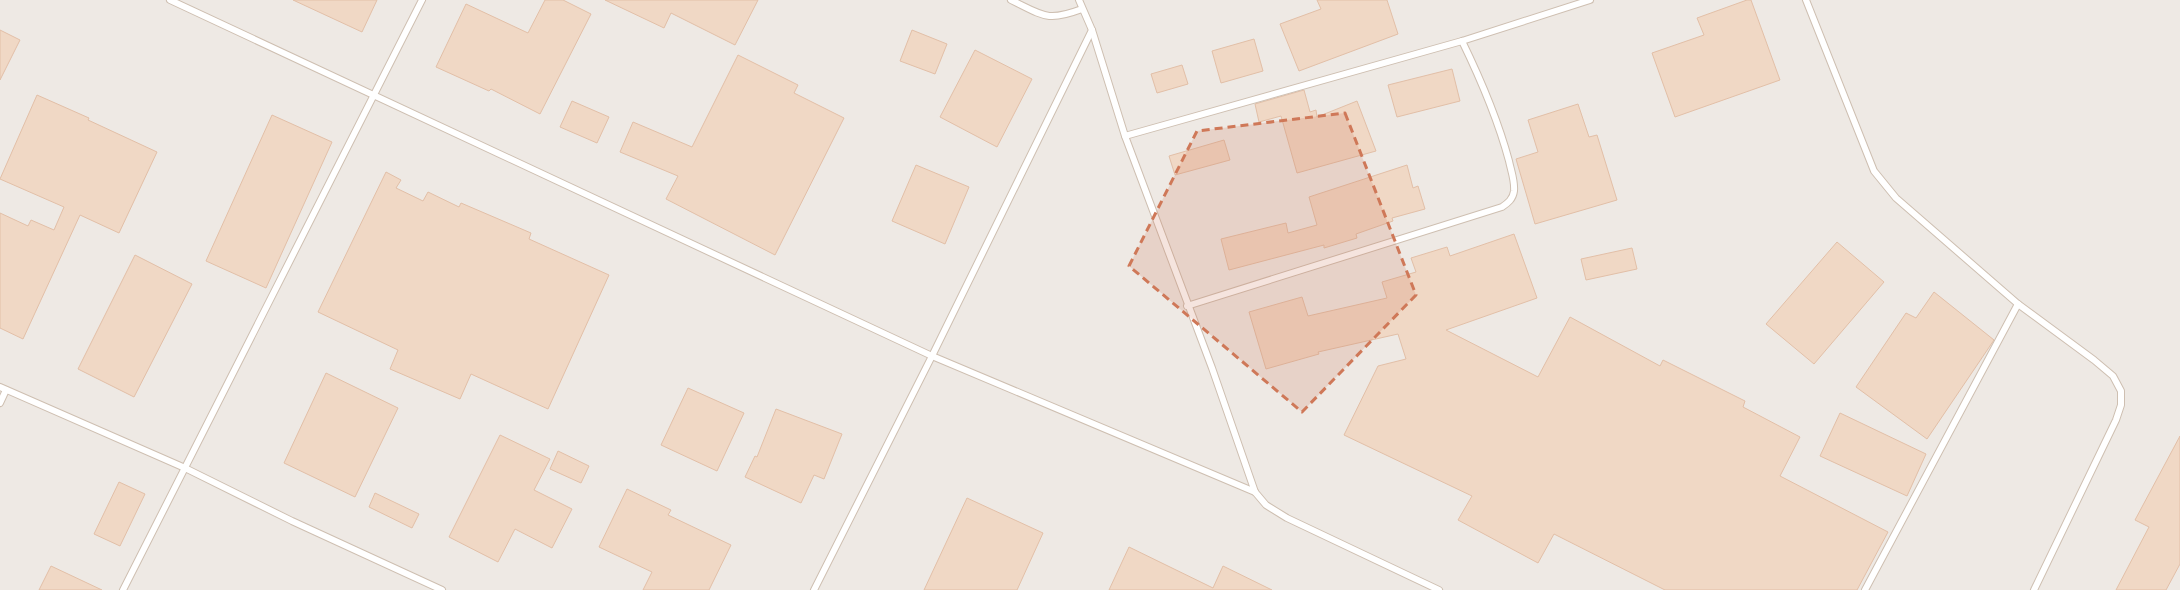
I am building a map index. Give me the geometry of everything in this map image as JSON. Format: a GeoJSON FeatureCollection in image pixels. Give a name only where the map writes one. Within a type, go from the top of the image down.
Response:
{"type":"FeatureCollection","features":[{"type":"Feature","properties":{"kind":"lane"},"geometry":{"type":"LineString","coordinates":[[170,0],[932,356],[1255,492]]}},
{"type":"Feature","properties":{"kind":"lane"},"geometry":{"type":"LineString","coordinates":[[123,590],[422,0]]}},
{"type":"Feature","properties":{"kind":"lane"},"geometry":{"type":"LineString","coordinates":[[1012,0],[1040,14],[1052,17],[1064,16],[1082,9]]}},
{"type":"Feature","properties":{"kind":"lane"},"geometry":{"type":"LineString","coordinates":[[1079,0],[1092,30],[1125,136],[1187,306],[1212,368],[1255,492],[1266,505],[1287,518],[1439,590]]}},
{"type":"Feature","properties":{"kind":"lane"},"geometry":{"type":"LineString","coordinates":[[1125,136],[1462,41],[1590,0]]}},
{"type":"Feature","properties":{"kind":"lane"},"geometry":{"type":"LineString","coordinates":[[1806,0],[1874,171],[1896,198],[2018,304],[2114,376],[2121,391],[2121,405],[2116,420],[2034,590]]}},
{"type":"Feature","properties":{"kind":"lane"},"geometry":{"type":"LineString","coordinates":[[814,590],[932,356],[1092,30]]}},
{"type":"Feature","properties":{"kind":"lane"},"geometry":{"type":"LineString","coordinates":[[1187,306],[1502,207],[1510,202],[1514,193],[1514,183],[1504,142],[1479,75],[1462,41]]}},
{"type":"Feature","properties":{"kind":"lane"},"geometry":{"type":"LineString","coordinates":[[1864,590],[2018,304]]}},
{"type":"Feature","properties":{"kind":"lane"},"geometry":{"type":"LineString","coordinates":[[0,403],[3,388],[185,468],[442,590]]}},
{"type":"Feature","properties":{"kind":"highlighted area"},"geometry":{"type":"Polygon","coordinates":[[[1345,113],[1416,295],[1302,412],[1129,266],[1197,131],[1345,113]]]}},
{"type":"Feature","properties":{"kind":"shaded area"},"geometry":{"type":"Polygon","coordinates":[[[0,0],[2180,0],[2180,590],[0,590],[0,0]]]}},
{"type":"Feature","properties":{"kind":"building"},"geometry":{"type":"Polygon","coordinates":[[[293,0],[377,0],[362,32],[293,0]]]}},
{"type":"Feature","properties":{"kind":"building"},"geometry":{"type":"Polygon","coordinates":[[[545,0],[563,0],[591,14],[540,114],[491,89],[489,91],[436,67],[466,4],[528,33],[545,0]]]}},
{"type":"Feature","properties":{"kind":"building"},"geometry":{"type":"Polygon","coordinates":[[[605,0],[758,0],[735,45],[671,13],[664,28],[605,0]]]}},
{"type":"Feature","properties":{"kind":"building"},"geometry":{"type":"Polygon","coordinates":[[[1317,0],[1387,0],[1398,34],[1299,71],[1280,24],[1321,9],[1317,0]]]}},
{"type":"Feature","properties":{"kind":"building"},"geometry":{"type":"Polygon","coordinates":[[[1747,0],[1751,0],[1780,80],[1675,117],[1652,53],[1704,35],[1697,18],[1747,0]]]}},
{"type":"Feature","properties":{"kind":"building"},"geometry":{"type":"Polygon","coordinates":[[[0,30],[20,40],[0,80],[0,30]]]}},
{"type":"Feature","properties":{"kind":"building"},"geometry":{"type":"Polygon","coordinates":[[[912,30],[947,44],[935,74],[900,61],[912,30]]]}},
{"type":"Feature","properties":{"kind":"building"},"geometry":{"type":"Polygon","coordinates":[[[1254,39],[1263,71],[1221,83],[1212,51],[1254,39]]]}},
{"type":"Feature","properties":{"kind":"building"},"geometry":{"type":"Polygon","coordinates":[[[975,50],[1032,79],[997,147],[940,117],[975,50]]]}},
{"type":"Feature","properties":{"kind":"building"},"geometry":{"type":"Polygon","coordinates":[[[738,55],[798,85],[794,93],[844,118],[775,255],[666,199],[678,176],[620,152],[633,122],[692,147],[738,55]]]}},
{"type":"Feature","properties":{"kind":"building"},"geometry":{"type":"Polygon","coordinates":[[[1182,65],[1188,84],[1157,93],[1151,74],[1182,65]]]}},
{"type":"Feature","properties":{"kind":"building"},"geometry":{"type":"Polygon","coordinates":[[[1452,69],[1460,101],[1397,117],[1388,85],[1452,69]]]}},
{"type":"Feature","properties":{"kind":"building"},"geometry":{"type":"Polygon","coordinates":[[[1304,90],[1310,112],[1316,110],[1317,117],[1357,101],[1376,151],[1297,173],[1281,116],[1259,122],[1255,104],[1304,90]]]}},
{"type":"Feature","properties":{"kind":"building"},"geometry":{"type":"Polygon","coordinates":[[[37,95],[89,118],[88,120],[157,152],[119,233],[80,215],[23,339],[0,328],[0,213],[28,226],[31,220],[54,230],[64,207],[0,179],[37,95]]]}},
{"type":"Feature","properties":{"kind":"building"},"geometry":{"type":"Polygon","coordinates":[[[572,101],[609,117],[597,143],[560,127],[572,101]]]}},
{"type":"Feature","properties":{"kind":"building"},"geometry":{"type":"Polygon","coordinates":[[[1578,104],[1589,137],[1597,135],[1617,200],[1535,224],[1516,159],[1538,152],[1528,120],[1578,104]]]}},
{"type":"Feature","properties":{"kind":"building"},"geometry":{"type":"Polygon","coordinates":[[[272,115],[332,142],[266,288],[206,261],[272,115]]]}},
{"type":"Feature","properties":{"kind":"building"},"geometry":{"type":"Polygon","coordinates":[[[1224,140],[1230,160],[1175,175],[1169,156],[1224,140]]]}},
{"type":"Feature","properties":{"kind":"building"},"geometry":{"type":"Polygon","coordinates":[[[916,165],[969,187],[945,244],[892,221],[916,165]]]}},
{"type":"Feature","properties":{"kind":"building"},"geometry":{"type":"Polygon","coordinates":[[[1407,165],[1413,188],[1418,186],[1425,209],[1392,218],[1393,221],[1356,234],[1357,238],[1324,248],[1324,245],[1229,270],[1221,239],[1286,223],[1288,233],[1317,225],[1309,197],[1407,165]]]}},
{"type":"Feature","properties":{"kind":"building"},"geometry":{"type":"Polygon","coordinates":[[[386,172],[401,180],[396,188],[423,201],[428,192],[459,207],[461,203],[531,233],[529,239],[609,275],[548,409],[471,374],[460,399],[390,369],[398,350],[318,312],[386,172]]]}},
{"type":"Feature","properties":{"kind":"building"},"geometry":{"type":"Polygon","coordinates":[[[1514,234],[1537,298],[1446,330],[1538,377],[1570,317],[1660,366],[1663,360],[1745,401],[1743,407],[1800,437],[1780,476],[1888,532],[1857,590],[1665,590],[1554,534],[1538,563],[1458,520],[1472,496],[1344,435],[1378,366],[1406,359],[1398,334],[1318,352],[1319,354],[1266,369],[1249,312],[1302,297],[1308,316],[1387,298],[1382,282],[1416,272],[1411,258],[1447,247],[1450,256],[1514,234]]]}},
{"type":"Feature","properties":{"kind":"building"},"geometry":{"type":"Polygon","coordinates":[[[1837,242],[1884,282],[1814,364],[1766,324],[1837,242]]]}},
{"type":"Feature","properties":{"kind":"building"},"geometry":{"type":"Polygon","coordinates":[[[1632,248],[1637,269],[1586,280],[1581,259],[1632,248]]]}},
{"type":"Feature","properties":{"kind":"building"},"geometry":{"type":"Polygon","coordinates":[[[135,255],[192,284],[134,397],[78,369],[135,255]]]}},
{"type":"Feature","properties":{"kind":"building"},"geometry":{"type":"Polygon","coordinates":[[[1934,292],[1994,340],[1927,439],[1856,387],[1906,313],[1916,318],[1934,292]]]}},
{"type":"Feature","properties":{"kind":"building"},"geometry":{"type":"Polygon","coordinates":[[[326,373],[398,408],[355,497],[284,463],[326,373]]]}},
{"type":"Feature","properties":{"kind":"building"},"geometry":{"type":"Polygon","coordinates":[[[688,388],[744,413],[717,471],[661,445],[688,388]]]}},
{"type":"Feature","properties":{"kind":"building"},"geometry":{"type":"Polygon","coordinates":[[[776,409],[842,434],[824,479],[814,475],[801,503],[745,477],[755,456],[757,457],[776,409]]]}},
{"type":"Feature","properties":{"kind":"building"},"geometry":{"type":"Polygon","coordinates":[[[1840,413],[1926,454],[1907,496],[1820,456],[1840,413]]]}},
{"type":"Feature","properties":{"kind":"building"},"geometry":{"type":"Polygon","coordinates":[[[500,435],[550,459],[534,490],[572,509],[552,548],[515,529],[498,562],[449,537],[500,435]]]}},
{"type":"Feature","properties":{"kind":"building"},"geometry":{"type":"Polygon","coordinates":[[[2180,436],[2180,564],[2166,590],[2116,590],[2149,527],[2135,520],[2180,436]]]}},
{"type":"Feature","properties":{"kind":"building"},"geometry":{"type":"Polygon","coordinates":[[[558,451],[589,466],[581,483],[550,469],[558,451]]]}},
{"type":"Feature","properties":{"kind":"building"},"geometry":{"type":"Polygon","coordinates":[[[119,482],[145,494],[120,546],[94,534],[119,482]]]}},
{"type":"Feature","properties":{"kind":"building"},"geometry":{"type":"Polygon","coordinates":[[[627,489],[671,510],[668,515],[731,545],[709,590],[643,590],[652,572],[599,547],[627,489]]]}},
{"type":"Feature","properties":{"kind":"building"},"geometry":{"type":"Polygon","coordinates":[[[375,493],[419,514],[412,528],[369,507],[375,493]]]}},
{"type":"Feature","properties":{"kind":"building"},"geometry":{"type":"Polygon","coordinates":[[[967,498],[1043,533],[1017,590],[924,590],[967,498]]]}},
{"type":"Feature","properties":{"kind":"building"},"geometry":{"type":"Polygon","coordinates":[[[1129,547],[1213,588],[1223,566],[1272,590],[1109,590],[1129,547]]]}},
{"type":"Feature","properties":{"kind":"building"},"geometry":{"type":"Polygon","coordinates":[[[51,566],[102,590],[39,590],[51,566]]]}}]}
